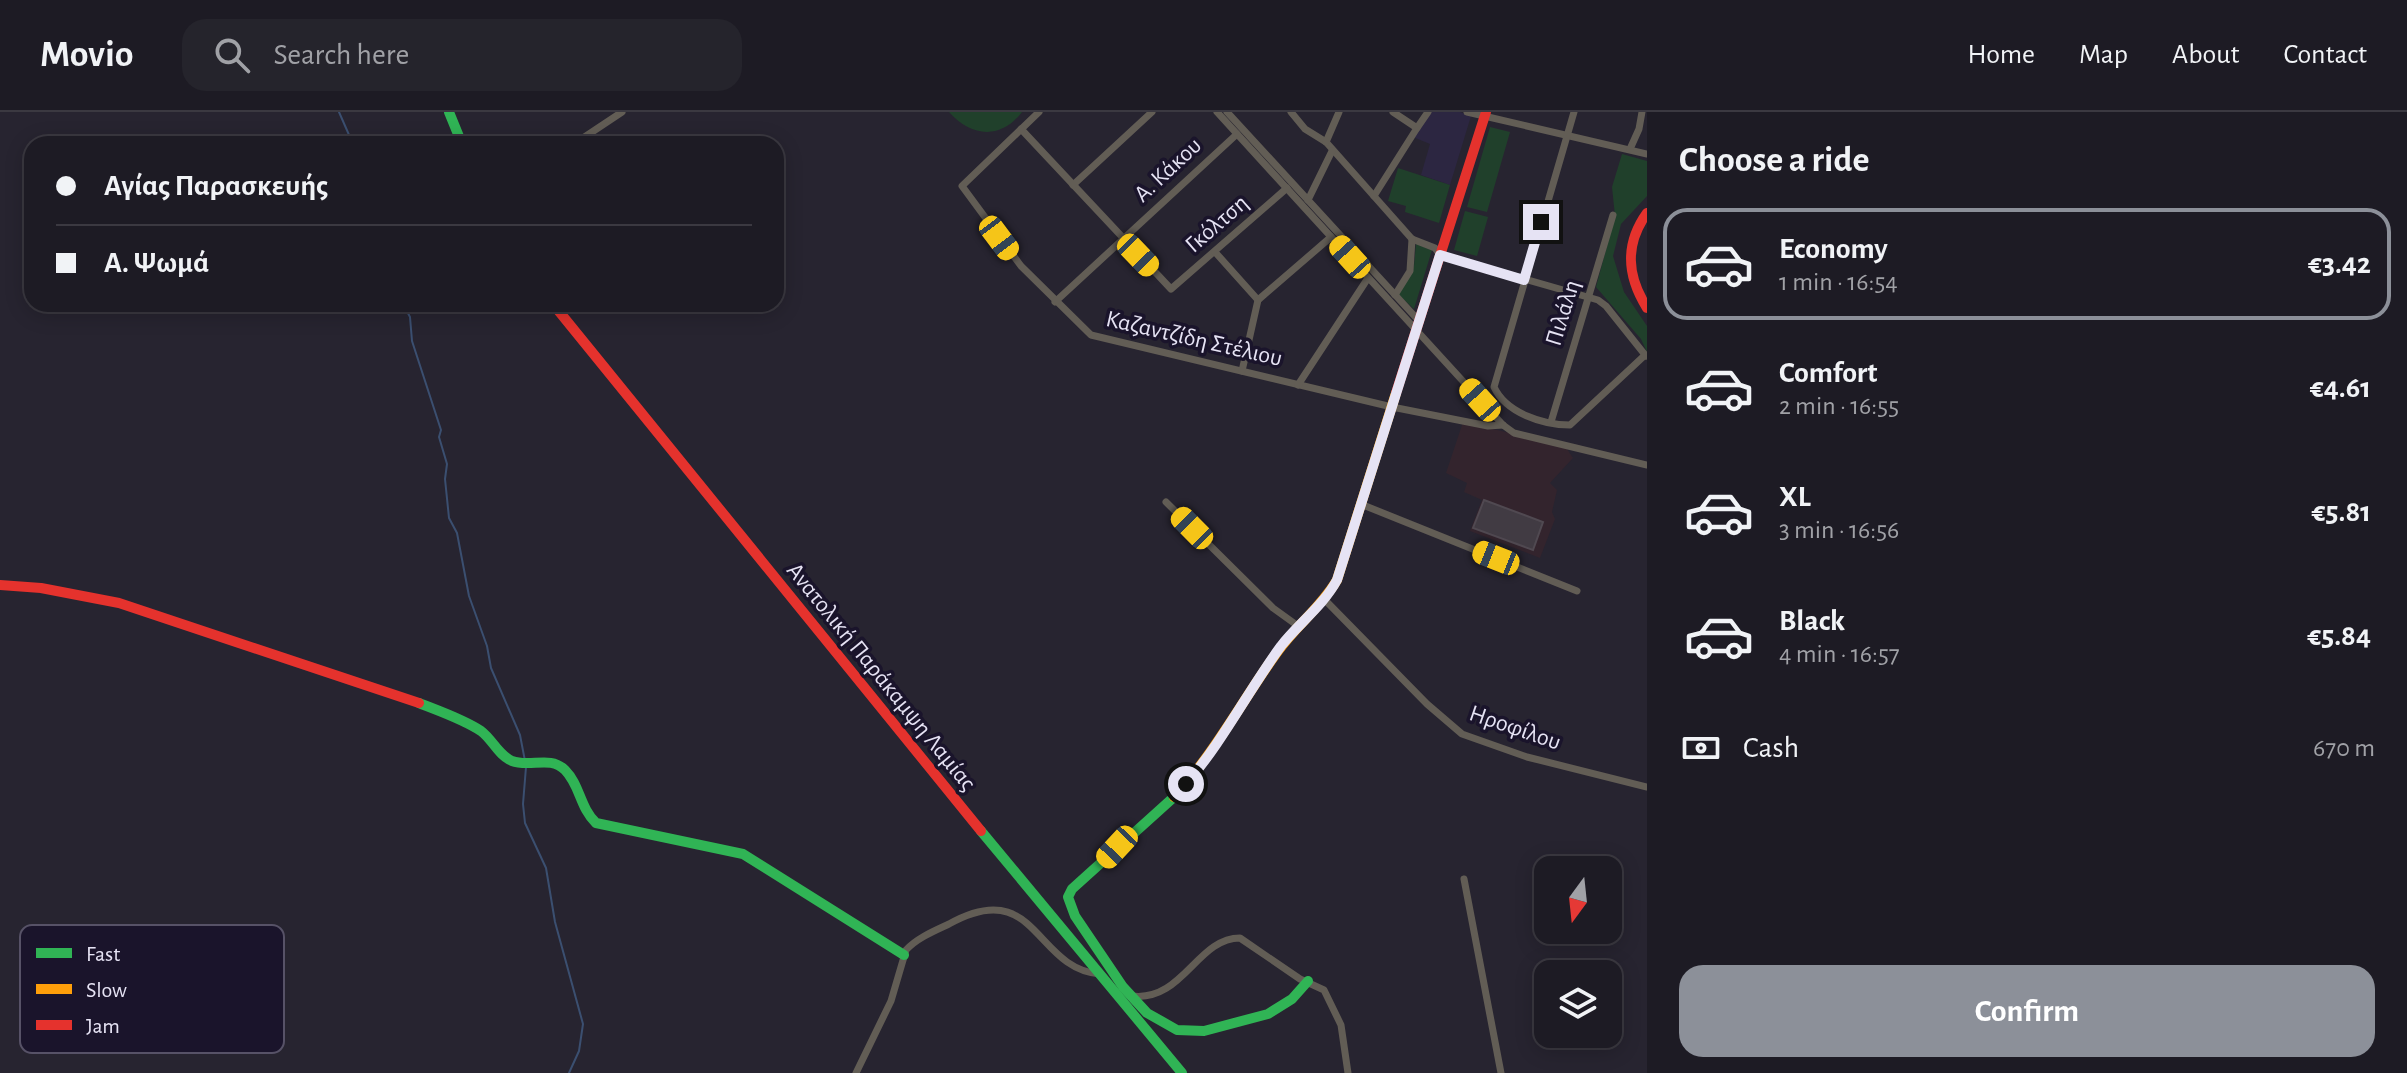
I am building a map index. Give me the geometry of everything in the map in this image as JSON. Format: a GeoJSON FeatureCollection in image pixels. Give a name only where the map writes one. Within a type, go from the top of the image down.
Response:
{"type":"FeatureCollection","features":[{"type":"Feature","properties":{"kind":"street"},"geometry":{"type":"LineString","coordinates":[[449,112],[459,136]]}},
{"type":"Feature","properties":{"kind":"street"},"geometry":{"type":"LineString","coordinates":[[586,136],[622,112]]}},
{"type":"Feature","properties":{"kind":"street"},"geometry":{"type":"LineString","coordinates":[[1039,112],[1021,129],[1123,239]]}},
{"type":"Feature","properties":{"kind":"street"},"geometry":{"type":"LineString","coordinates":[[1073,185],[1152,112]]}},
{"type":"Feature","properties":{"kind":"street"},"geometry":{"type":"LineString","coordinates":[[1217,112],[1368,278],[1418,326]]}},
{"type":"Feature","properties":{"kind":"street"},"geometry":{"type":"LineString","coordinates":[[1227,112],[1395,295],[1503,425],[1514,433],[1647,465]]}},
{"type":"Feature","properties":{"kind":"street"},"geometry":{"type":"LineString","coordinates":[[1291,112],[1305,129],[1326,142],[1412,239],[1435,248],[1440,255],[1524,280],[1588,298],[1606,306],[1646,357],[1576,422],[1565,426],[1518,412],[1497,394],[1494,387],[1524,280],[1574,112]]}},
{"type":"Feature","properties":{"kind":"street"},"geometry":{"type":"LineString","coordinates":[[1326,142],[1339,112]]}},
{"type":"Feature","properties":{"kind":"street"},"geometry":{"type":"LineString","coordinates":[[1393,112],[1417,128]]}},
{"type":"Feature","properties":{"kind":"street"},"geometry":{"type":"LineString","coordinates":[[1374,196],[1428,112]]}},
{"type":"Feature","properties":{"kind":"street"},"geometry":{"type":"LineString","coordinates":[[1467,112],[1645,152]]}},
{"type":"Feature","properties":{"kind":"street"},"geometry":{"type":"LineString","coordinates":[[1630,149],[1642,112]]}},
{"type":"Feature","properties":{"kind":"street"},"geometry":{"type":"LineString","coordinates":[[1308,981],[1271,1015],[1193,1032],[1152,1018],[1128,996],[1108,968],[1074,914],[1069,904],[1069,893],[1163,808],[1195,774],[1298,626],[1325,600],[1343,568],[1485,115]]}},
{"type":"Feature","properties":{"kind":"street","name":"Καζαντζίδη Στέλιου"},"geometry":{"type":"LineString","coordinates":[[1021,129],[964,181],[963,191],[1012,255],[1055,302],[1091,335],[1392,407],[1493,427],[1503,425]]}},
{"type":"Feature","properties":{"kind":"street","name":"Α. Κάκου"},"geometry":{"type":"LineString","coordinates":[[1055,302],[1237,134]]}},
{"type":"Feature","properties":{"kind":"street"},"geometry":{"type":"LineString","coordinates":[[1308,200],[1332,151]]}},
{"type":"Feature","properties":{"kind":"street","name":"Γκόλτση"},"geometry":{"type":"LineString","coordinates":[[1123,239],[1173,289],[1287,188]]}},
{"type":"Feature","properties":{"kind":"street"},"geometry":{"type":"LineString","coordinates":[[1647,213],[1633,235],[1629,267],[1647,308]]}},
{"type":"Feature","properties":{"kind":"street","name":"Πιλάλη"},"geometry":{"type":"LineString","coordinates":[[1551,422],[1613,215]]}},
{"type":"Feature","properties":{"kind":"street"},"geometry":{"type":"LineString","coordinates":[[1242,371],[1258,300],[1331,237]]}},
{"type":"Feature","properties":{"kind":"street"},"geometry":{"type":"LineString","coordinates":[[1395,295],[1410,271],[1412,239]]}},
{"type":"Feature","properties":{"kind":"street"},"geometry":{"type":"LineString","coordinates":[[1215,252],[1258,300]]}},
{"type":"Feature","properties":{"kind":"street"},"geometry":{"type":"LineString","coordinates":[[1298,385],[1368,278]]}},
{"type":"Feature","properties":{"kind":"street","name":"Ανατολική Παράκαμψη Λαμίας"},"geometry":{"type":"LineString","coordinates":[[559,312],[789,598],[1100,974],[1128,996],[1182,1073]]}},
{"type":"Feature","properties":{"kind":"street"},"geometry":{"type":"LineString","coordinates":[[1166,502],[1273,608],[1298,626]]}},
{"type":"Feature","properties":{"kind":"street"},"geometry":{"type":"LineString","coordinates":[[1363,505],[1577,591]]}},
{"type":"Feature","properties":{"kind":"street"},"geometry":{"type":"LineString","coordinates":[[0,585],[69,591],[149,609],[413,700],[481,731],[511,761],[526,764],[553,762],[561,766],[571,778],[588,815],[596,823],[743,854],[904,955]]}},
{"type":"Feature","properties":{"kind":"street","name":"Ηροφίλου"},"geometry":{"type":"LineString","coordinates":[[1325,600],[1427,704],[1462,734],[1527,757],[1647,787]]}},
{"type":"Feature","properties":{"kind":"street"},"geometry":{"type":"LineString","coordinates":[[1464,879],[1501,1073]]}},
{"type":"Feature","properties":{"kind":"street"},"geometry":{"type":"LineString","coordinates":[[856,1073],[891,1001],[904,955],[912,945],[964,915],[1005,912],[1023,918],[1074,967],[1087,973],[1100,974]]}},
{"type":"Feature","properties":{"kind":"street"},"geometry":{"type":"LineString","coordinates":[[1128,996],[1155,995],[1187,973],[1217,944],[1234,938],[1246,941],[1322,988],[1338,1018],[1348,1073]]}},
{"type":"Feature","properties":{"kind":"shaded area"},"geometry":{"type":"Polygon","coordinates":[[[1429,112],[1460,112],[1471,116],[1450,185],[1421,175],[1430,144],[1413,137],[1429,112]]]}},
{"type":"Feature","properties":{"kind":"shaded area"},"geometry":{"type":"Polygon","coordinates":[[[1463,422],[1565,446],[1573,458],[1550,483],[1557,490],[1552,512],[1555,519],[1540,558],[1470,531],[1482,500],[1464,492],[1467,483],[1446,473],[1463,422]]]}},
{"type":"Feature","properties":{"kind":"green space"},"geometry":{"type":"Polygon","coordinates":[[[949,112],[1022,112],[1005,127],[986,132],[967,126],[949,112]]]}},
{"type":"Feature","properties":{"kind":"green space"},"geometry":{"type":"Polygon","coordinates":[[[1490,127],[1510,132],[1487,212],[1467,207],[1490,127]]]}},
{"type":"Feature","properties":{"kind":"green space"},"geometry":{"type":"Polygon","coordinates":[[[1622,154],[1647,161],[1647,196],[1621,224],[1613,256],[1624,292],[1647,326],[1647,352],[1641,339],[1596,287],[1615,216],[1612,187],[1622,154]]]}},
{"type":"Feature","properties":{"kind":"green space"},"geometry":{"type":"Polygon","coordinates":[[[1398,168],[1450,185],[1439,223],[1405,212],[1406,206],[1388,201],[1398,168]]]}},
{"type":"Feature","properties":{"kind":"green space"},"geometry":{"type":"Polygon","coordinates":[[[1465,211],[1488,217],[1477,256],[1454,250],[1465,211]]]}},
{"type":"Feature","properties":{"kind":"green space"},"geometry":{"type":"Polygon","coordinates":[[[1416,244],[1432,250],[1414,309],[1398,294],[1414,266],[1416,244]]]}},
{"type":"Feature","properties":{"kind":"building"},"geometry":{"type":"Polygon","coordinates":[[[1484,500],[1543,522],[1533,550],[1473,528],[1484,500]]]}},
{"type":"Feature","properties":{"kind":"waterway"},"geometry":{"type":"LineString","coordinates":[[339,112],[350,136]]}},
{"type":"Feature","properties":{"kind":"waterway"},"geometry":{"type":"LineString","coordinates":[[407,312],[412,341],[441,430],[439,437],[447,464],[445,479],[449,518],[457,533],[469,596],[487,646],[491,668],[520,735],[525,761]]}},
{"type":"Feature","properties":{"kind":"waterway"},"geometry":{"type":"LineString","coordinates":[[526,767],[525,823],[546,868],[555,922],[583,1024],[579,1051],[569,1073]]}},
{"type":"Feature","properties":{"kind":"traffic: fast"},"geometry":{"type":"LineString","coordinates":[[449,112],[459,136]]}},
{"type":"Feature","properties":{"kind":"traffic: fast"},"geometry":{"type":"LineString","coordinates":[[419,703],[481,731],[512,761],[553,763],[565,770],[596,823],[743,854],[904,955]]}},
{"type":"Feature","properties":{"kind":"traffic: fast"},"geometry":{"type":"LineString","coordinates":[[1174,797],[1072,889],[1068,897],[1075,916],[1123,987],[1147,1013],[1177,1030],[1204,1031],[1268,1014],[1292,999],[1308,981]]}},
{"type":"Feature","properties":{"kind":"traffic: fast"},"geometry":{"type":"LineString","coordinates":[[981,831],[1182,1073]]}},
{"type":"Feature","properties":{"kind":"traffic: slow"},"geometry":{"type":"LineString","coordinates":[[1174,797],[1216,744],[1278,651],[1337,580],[1396,393]]}},
{"type":"Feature","properties":{"kind":"traffic: jam"},"geometry":{"type":"LineString","coordinates":[[1396,393],[1486,112]]}},
{"type":"Feature","properties":{"kind":"traffic: jam"},"geometry":{"type":"LineString","coordinates":[[1647,213],[1634,237],[1631,260],[1635,284],[1647,308]]}},
{"type":"Feature","properties":{"kind":"traffic: jam"},"geometry":{"type":"LineString","coordinates":[[559,312],[981,831]]}},
{"type":"Feature","properties":{"kind":"traffic: jam"},"geometry":{"type":"LineString","coordinates":[[0,585],[41,588],[119,603],[419,703]]}},
{"type":"Feature","properties":{"kind":"route"},"geometry":{"type":"LineString","coordinates":[[1186,784],[1206,760],[1280,648],[1325,600],[1343,568],[1440,255],[1524,280],[1541,222]]}}]}
